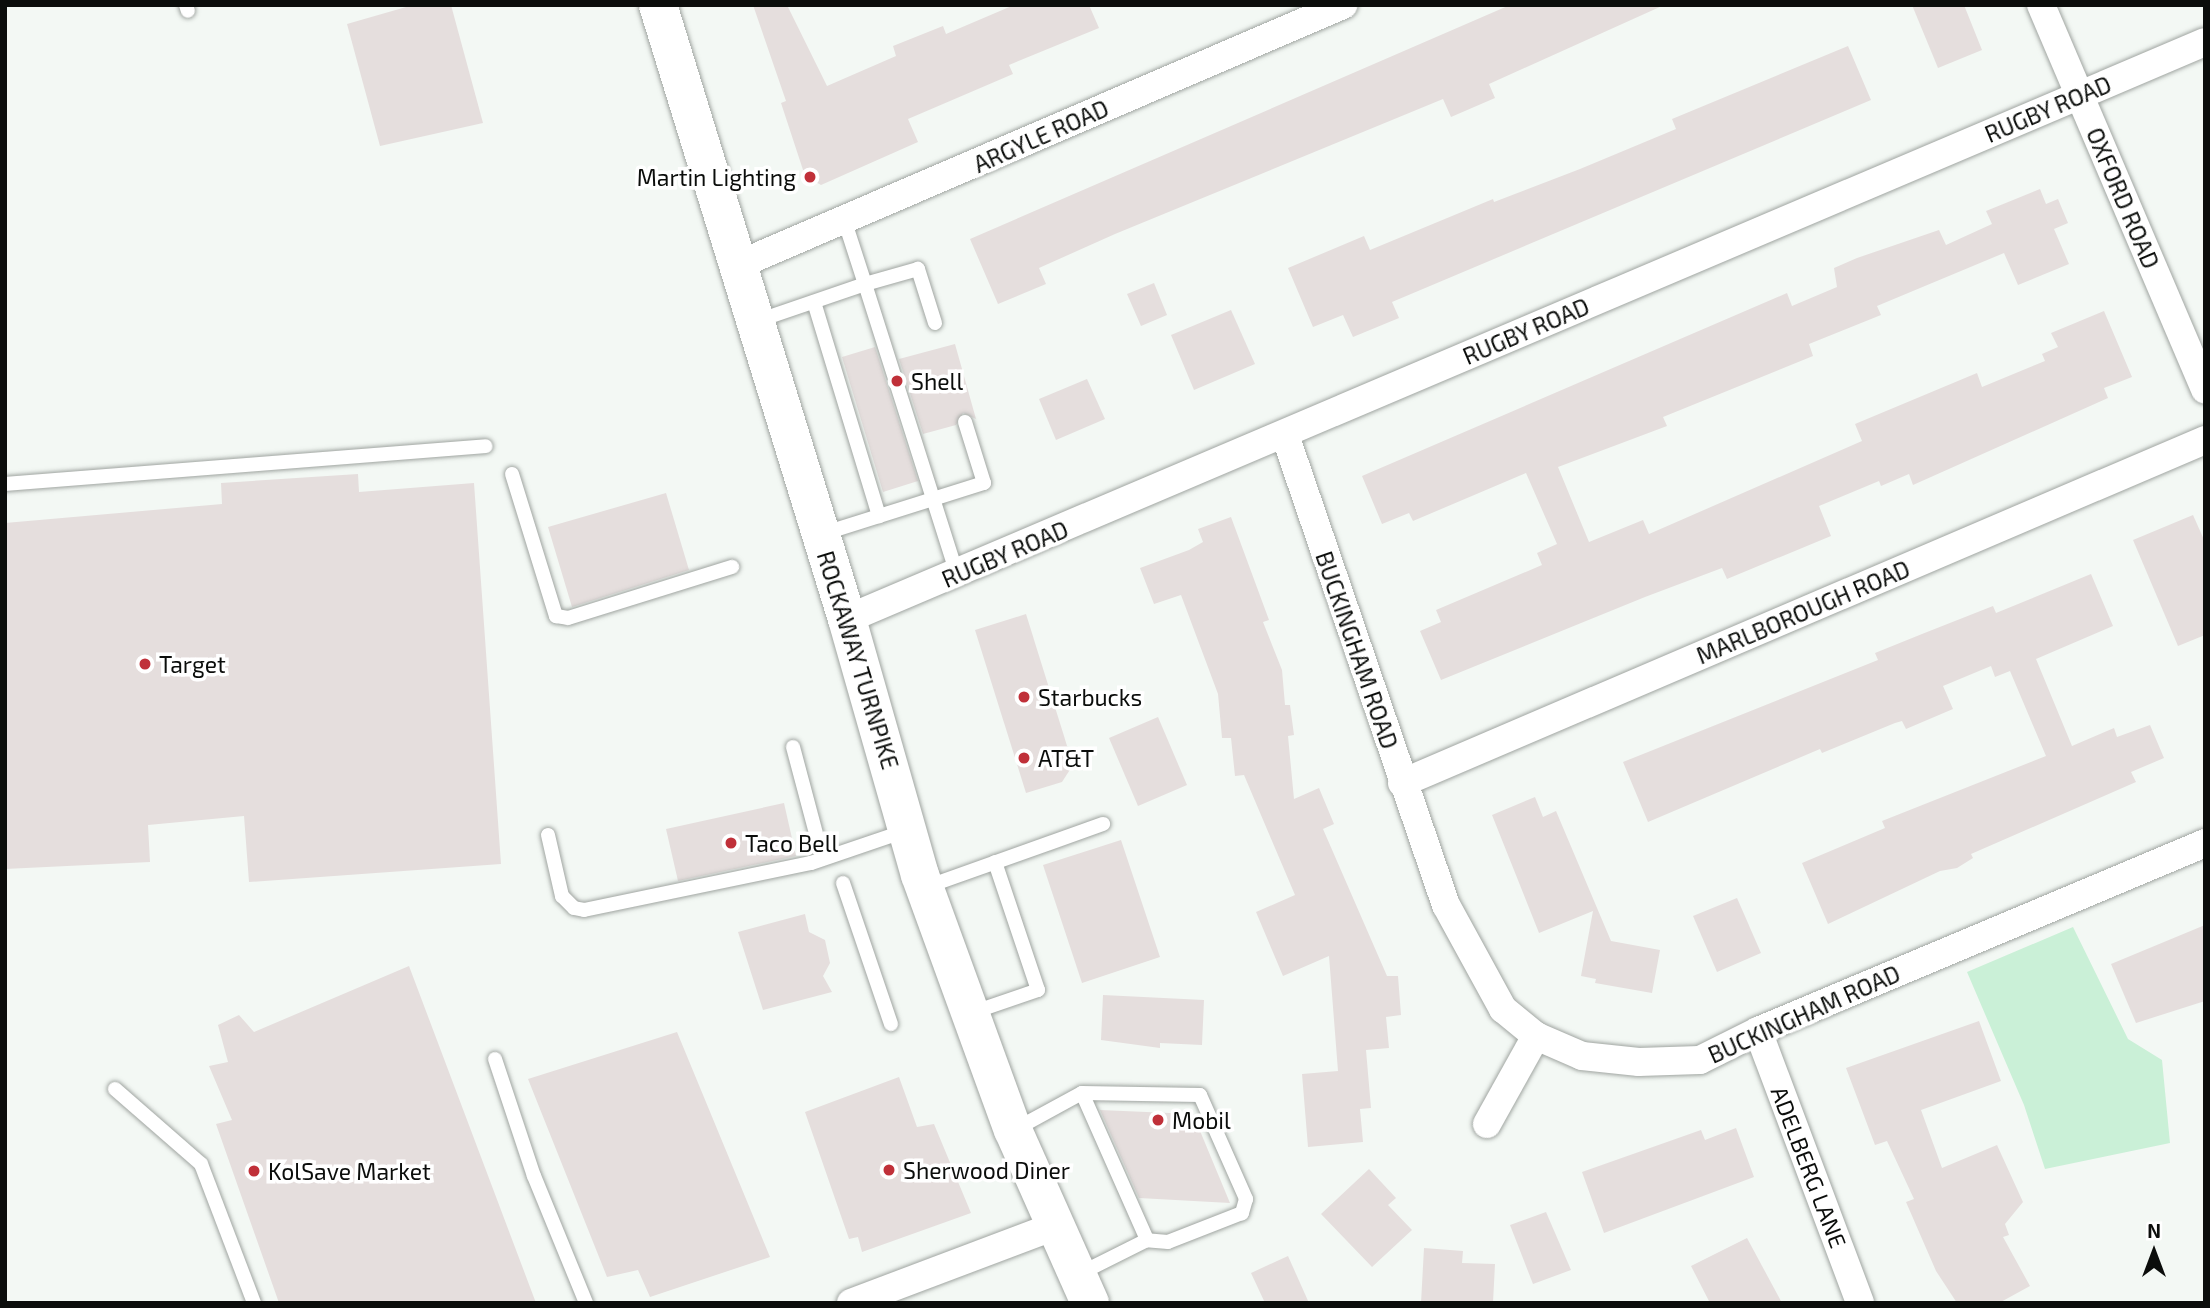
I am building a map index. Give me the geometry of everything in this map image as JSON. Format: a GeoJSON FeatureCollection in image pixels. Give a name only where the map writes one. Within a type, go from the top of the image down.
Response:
{"type":"FeatureCollection","features":[{"type":"Feature","properties":{"kind":"main road","name":"ROCKAWAY TURNPIKE"},"geometry":{"type":"LineString","coordinates":[[658,5],[847,619],[925,888],[1013,1130],[1052,1227],[1083,1289]]}},
{"type":"Feature","properties":{"kind":"street","name":"ARGYLE ROAD"},"geometry":{"type":"LineString","coordinates":[[738,265],[1343,5]]}},
{"type":"Feature","properties":{"kind":"street","name":"OXFORD ROAD"},"geometry":{"type":"LineString","coordinates":[[2041,5],[2205,390]]}},
{"type":"Feature","properties":{"kind":"street","name":"RUGBY ROAD"},"geometry":{"type":"LineString","coordinates":[[847,619],[2205,42]]}},
{"type":"Feature","properties":{"kind":"street","name":"BUCKINGHAM ROAD"},"geometry":{"type":"LineString","coordinates":[[1285,435],[1446,905],[1503,1009],[1535,1037],[1582,1056],[1639,1062],[1700,1060],[1758,1031],[2205,843]]}},
{"type":"Feature","properties":{"kind":"street","name":"MARLBOROUGH ROAD"},"geometry":{"type":"LineString","coordinates":[[1402,783],[2205,440]]}},
{"type":"Feature","properties":{"kind":"street","name":"ADELBERG LANE"},"geometry":{"type":"LineString","coordinates":[[1758,1031],[1860,1303]]}},
{"type":"Feature","properties":{"kind":"street"},"geometry":{"type":"LineString","coordinates":[[1487,1124],[1535,1037]]}},
{"type":"Feature","properties":{"kind":"street"},"geometry":{"type":"LineString","coordinates":[[851,1303],[1052,1227]]}},
{"type":"Feature","properties":{"kind":"lane"},"geometry":{"type":"LineString","coordinates":[[844,219],[911,444],[957,573]]}},
{"type":"Feature","properties":{"kind":"lane"},"geometry":{"type":"LineString","coordinates":[[755,321],[918,269],[935,323]]}},
{"type":"Feature","properties":{"kind":"lane"},"geometry":{"type":"LineString","coordinates":[[814,302],[849,401],[866,458],[878,516]]}},
{"type":"Feature","properties":{"kind":"lane"},"geometry":{"type":"LineString","coordinates":[[821,535],[984,483],[965,422]]}},
{"type":"Feature","properties":{"kind":"lane"},"geometry":{"type":"LineString","coordinates":[[5,484],[486,446]]}},
{"type":"Feature","properties":{"kind":"lane"},"geometry":{"type":"LineString","coordinates":[[512,474],[556,616],[568,618],[732,567]]}},
{"type":"Feature","properties":{"kind":"lane"},"geometry":{"type":"LineString","coordinates":[[793,747],[822,856]]}},
{"type":"Feature","properties":{"kind":"lane"},"geometry":{"type":"LineString","coordinates":[[925,888],[1103,824]]}},
{"type":"Feature","properties":{"kind":"lane"},"geometry":{"type":"LineString","coordinates":[[548,835],[562,896],[573,908],[584,910],[800,865],[909,830]]}},
{"type":"Feature","properties":{"kind":"lane"},"geometry":{"type":"LineString","coordinates":[[970,1013],[1038,990],[995,862]]}},
{"type":"Feature","properties":{"kind":"lane"},"geometry":{"type":"LineString","coordinates":[[843,883],[891,1024]]}},
{"type":"Feature","properties":{"kind":"lane"},"geometry":{"type":"LineString","coordinates":[[495,1059],[534,1176],[586,1303]]}},
{"type":"Feature","properties":{"kind":"lane"},"geometry":{"type":"LineString","coordinates":[[115,1089],[201,1164],[254,1303]]}},
{"type":"Feature","properties":{"kind":"lane"},"geometry":{"type":"LineString","coordinates":[[1013,1130],[1083,1093],[1200,1095],[1247,1199],[1242,1213],[1168,1242],[1147,1240],[1083,1289]]}},
{"type":"Feature","properties":{"kind":"lane"},"geometry":{"type":"LineString","coordinates":[[1083,1093],[1147,1240]]}},
{"type":"Feature","properties":{"kind":"green space"},"geometry":{"type":"Polygon","coordinates":[[[2073,927],[2128,1039],[2162,1060],[2170,1143],[2045,1169],[2024,1105],[1967,972],[2073,927]]]}},
{"type":"Feature","properties":{"kind":"building"},"geometry":{"type":"Polygon","coordinates":[[[413,5],[451,5],[483,123],[380,146],[347,24],[413,5]]]}},
{"type":"Feature","properties":{"kind":"building"},"geometry":{"type":"Polygon","coordinates":[[[753,5],[787,5],[827,86],[896,56],[893,46],[943,26],[946,34],[1014,5],[1089,5],[1099,28],[1009,65],[1013,74],[908,119],[918,142],[821,185],[805,176],[781,103],[786,101],[753,5]]]}},
{"type":"Feature","properties":{"kind":"building"},"geometry":{"type":"Polygon","coordinates":[[[1510,5],[1662,6],[1489,84],[1495,98],[1451,117],[1443,99],[1039,268],[1046,284],[998,304],[970,239],[1510,5]]]}},
{"type":"Feature","properties":{"kind":"building"},"geometry":{"type":"Polygon","coordinates":[[[1912,5],[1964,5],[1982,50],[1938,68],[1912,5]]]}},
{"type":"Feature","properties":{"kind":"building"},"geometry":{"type":"Polygon","coordinates":[[[1848,46],[1871,100],[1392,302],[1399,318],[1353,337],[1343,315],[1313,327],[1288,268],[1364,236],[1370,250],[1493,199],[1494,202],[1580,169],[1676,129],[1672,119],[1848,46]]]}},
{"type":"Feature","properties":{"kind":"building"},"geometry":{"type":"Polygon","coordinates":[[[2040,189],[2046,204],[2058,199],[2068,223],[2054,229],[2069,264],[2018,285],[2004,253],[1877,306],[1881,315],[1809,344],[1813,356],[1663,417],[1667,426],[1558,467],[1589,542],[1643,520],[1649,534],[1862,441],[1855,424],[1977,373],[1982,387],[2045,361],[2042,354],[2058,347],[2051,333],[2104,311],[2132,377],[2104,388],[2108,398],[1913,485],[1909,474],[1881,486],[1879,481],[1819,506],[1831,536],[1727,579],[1722,568],[1441,680],[1420,631],[1441,622],[1436,610],[1542,565],[1537,553],[1557,544],[1526,473],[1413,521],[1409,513],[1382,524],[1362,476],[1787,293],[1792,306],[1837,287],[1834,268],[1857,258],[1939,230],[1946,245],[1992,224],[1986,211],[2040,189]]]}},
{"type":"Feature","properties":{"kind":"building"},"geometry":{"type":"Polygon","coordinates":[[[1154,283],[1167,315],[1141,326],[1127,294],[1154,283]]]}},
{"type":"Feature","properties":{"kind":"building"},"geometry":{"type":"Polygon","coordinates":[[[1231,310],[1255,364],[1194,390],[1171,335],[1231,310]]]}},
{"type":"Feature","properties":{"kind":"building"},"geometry":{"type":"Polygon","coordinates":[[[955,344],[976,419],[963,413],[956,425],[923,434],[899,359],[955,344]]]}},
{"type":"Feature","properties":{"kind":"building"},"geometry":{"type":"Polygon","coordinates":[[[875,347],[918,481],[883,492],[842,357],[875,347]]]}},
{"type":"Feature","properties":{"kind":"building"},"geometry":{"type":"Polygon","coordinates":[[[1087,379],[1105,419],[1056,440],[1039,399],[1087,379]]]}},
{"type":"Feature","properties":{"kind":"building"},"geometry":{"type":"Polygon","coordinates":[[[358,474],[359,492],[474,483],[501,864],[249,882],[244,816],[148,825],[150,862],[5,869],[5,523],[222,504],[221,483],[358,474]]]}},
{"type":"Feature","properties":{"kind":"building"},"geometry":{"type":"Polygon","coordinates":[[[666,493],[689,570],[572,607],[548,527],[666,493]]]}},
{"type":"Feature","properties":{"kind":"building"},"geometry":{"type":"Polygon","coordinates":[[[2193,515],[2205,542],[2205,635],[2178,646],[2133,540],[2193,515]]]}},
{"type":"Feature","properties":{"kind":"building"},"geometry":{"type":"Polygon","coordinates":[[[1231,517],[1269,620],[1263,622],[1282,670],[1285,705],[1290,705],[1294,735],[1288,736],[1294,799],[1319,788],[1334,824],[1323,829],[1387,976],[1398,976],[1401,1015],[1386,1017],[1389,1048],[1366,1050],[1371,1108],[1360,1109],[1363,1142],[1308,1147],[1302,1074],[1338,1071],[1329,956],[1283,976],[1256,912],[1295,895],[1244,775],[1235,776],[1231,738],[1222,738],[1218,694],[1181,595],[1154,604],[1140,568],[1189,550],[1203,542],[1198,529],[1231,517]]]}},
{"type":"Feature","properties":{"kind":"building"},"geometry":{"type":"Polygon","coordinates":[[[2091,574],[2113,626],[2036,659],[2072,746],[2114,728],[2117,737],[2150,725],[2164,758],[2131,772],[2136,782],[1971,854],[1973,858],[1957,868],[1940,871],[1828,924],[1802,863],[1885,828],[1882,821],[2046,756],[2010,671],[1995,677],[1991,666],[1943,686],[1953,709],[1906,729],[1902,721],[1822,753],[1820,749],[1648,822],[1623,762],[1878,660],[1875,653],[1922,634],[1993,606],[1996,613],[2091,574]]]}},
{"type":"Feature","properties":{"kind":"building","name":"Starbucks"},"geometry":{"type":"Polygon","coordinates":[[[1026,614],[1073,765],[1062,782],[1026,793],[975,630],[1026,614]]]}},
{"type":"Feature","properties":{"kind":"building"},"geometry":{"type":"Polygon","coordinates":[[[1158,717],[1187,785],[1138,806],[1109,738],[1158,717]]]}},
{"type":"Feature","properties":{"kind":"building"},"geometry":{"type":"Polygon","coordinates":[[[1535,797],[1543,817],[1556,811],[1611,941],[1660,950],[1652,993],[1595,983],[1596,979],[1581,976],[1593,911],[1539,933],[1492,815],[1535,797]]]}},
{"type":"Feature","properties":{"kind":"building","name":"Taco Bell"},"geometry":{"type":"Polygon","coordinates":[[[784,803],[796,856],[678,881],[666,829],[784,803]]]}},
{"type":"Feature","properties":{"kind":"building"},"geometry":{"type":"Polygon","coordinates":[[[1121,840],[1160,957],[1082,983],[1043,865],[1121,840]]]}},
{"type":"Feature","properties":{"kind":"building"},"geometry":{"type":"Polygon","coordinates":[[[1737,898],[1761,953],[1717,972],[1693,916],[1737,898]]]}},
{"type":"Feature","properties":{"kind":"building"},"geometry":{"type":"Polygon","coordinates":[[[805,914],[809,932],[825,940],[830,963],[823,976],[832,992],[763,1010],[738,932],[805,914]]]}},
{"type":"Feature","properties":{"kind":"building"},"geometry":{"type":"Polygon","coordinates":[[[2205,925],[2205,1001],[2136,1023],[2111,964],[2205,925]]]}},
{"type":"Feature","properties":{"kind":"building"},"geometry":{"type":"Polygon","coordinates":[[[409,966],[536,1303],[279,1303],[216,1124],[232,1120],[209,1066],[228,1062],[218,1025],[239,1015],[254,1032],[409,966]]]}},
{"type":"Feature","properties":{"kind":"building"},"geometry":{"type":"Polygon","coordinates":[[[1103,995],[1204,1000],[1202,1045],[1160,1043],[1160,1048],[1101,1040],[1103,995]]]}},
{"type":"Feature","properties":{"kind":"building"},"geometry":{"type":"Polygon","coordinates":[[[1979,1021],[2001,1081],[1921,1110],[1942,1168],[1997,1145],[2023,1202],[2005,1224],[2009,1235],[2003,1237],[2030,1286],[1999,1303],[1957,1303],[1936,1271],[1906,1202],[1914,1199],[1887,1141],[1875,1145],[1846,1068],[1979,1021]]]}},
{"type":"Feature","properties":{"kind":"building"},"geometry":{"type":"Polygon","coordinates":[[[677,1032],[770,1257],[650,1297],[638,1270],[607,1277],[528,1079],[677,1032]]]}},
{"type":"Feature","properties":{"kind":"building","name":"Sherwood Diner"},"geometry":{"type":"Polygon","coordinates":[[[899,1077],[917,1127],[934,1124],[971,1213],[862,1252],[858,1237],[849,1239],[805,1112],[899,1077]]]}},
{"type":"Feature","properties":{"kind":"building"},"geometry":{"type":"Polygon","coordinates":[[[1100,1110],[1193,1114],[1230,1203],[1139,1198],[1100,1110]]]}},
{"type":"Feature","properties":{"kind":"building"},"geometry":{"type":"Polygon","coordinates":[[[1736,1128],[1754,1177],[1604,1233],[1582,1172],[1701,1130],[1705,1140],[1736,1128]]]}},
{"type":"Feature","properties":{"kind":"building"},"geometry":{"type":"Polygon","coordinates":[[[1369,1169],[1396,1198],[1388,1205],[1412,1230],[1372,1267],[1321,1214],[1369,1169]]]}},
{"type":"Feature","properties":{"kind":"building"},"geometry":{"type":"Polygon","coordinates":[[[1546,1212],[1571,1270],[1533,1284],[1510,1225],[1546,1212]]]}},
{"type":"Feature","properties":{"kind":"building"},"geometry":{"type":"Polygon","coordinates":[[[1747,1238],[1782,1303],[1710,1303],[1691,1266],[1747,1238]]]}},
{"type":"Feature","properties":{"kind":"building"},"geometry":{"type":"Polygon","coordinates":[[[1424,1248],[1463,1251],[1462,1263],[1495,1264],[1493,1303],[1421,1303],[1424,1248]]]}},
{"type":"Feature","properties":{"kind":"building"},"geometry":{"type":"Polygon","coordinates":[[[1288,1256],[1309,1303],[1265,1303],[1251,1273],[1288,1256]]]}},
{"type":"Feature","properties":{"kind":"place","name":"Martin Lighting"},"geometry":{"type":"Point","coordinates":[810,177]}},
{"type":"Feature","properties":{"kind":"place","name":"Shell"},"geometry":{"type":"Point","coordinates":[897,381]}},
{"type":"Feature","properties":{"kind":"place","name":"Target"},"geometry":{"type":"Point","coordinates":[145,664]}},
{"type":"Feature","properties":{"kind":"place","name":"Starbucks"},"geometry":{"type":"Point","coordinates":[1024,697]}},
{"type":"Feature","properties":{"kind":"place","name":"AT&T"},"geometry":{"type":"Point","coordinates":[1024,758]}},
{"type":"Feature","properties":{"kind":"place","name":"Taco Bell"},"geometry":{"type":"Point","coordinates":[731,843]}},
{"type":"Feature","properties":{"kind":"place","name":"Mobil"},"geometry":{"type":"Point","coordinates":[1158,1120]}},
{"type":"Feature","properties":{"kind":"place","name":"Sherwood Diner"},"geometry":{"type":"Point","coordinates":[889,1170]}},
{"type":"Feature","properties":{"kind":"place","name":"KolSave Market"},"geometry":{"type":"Point","coordinates":[254,1171]}}]}
